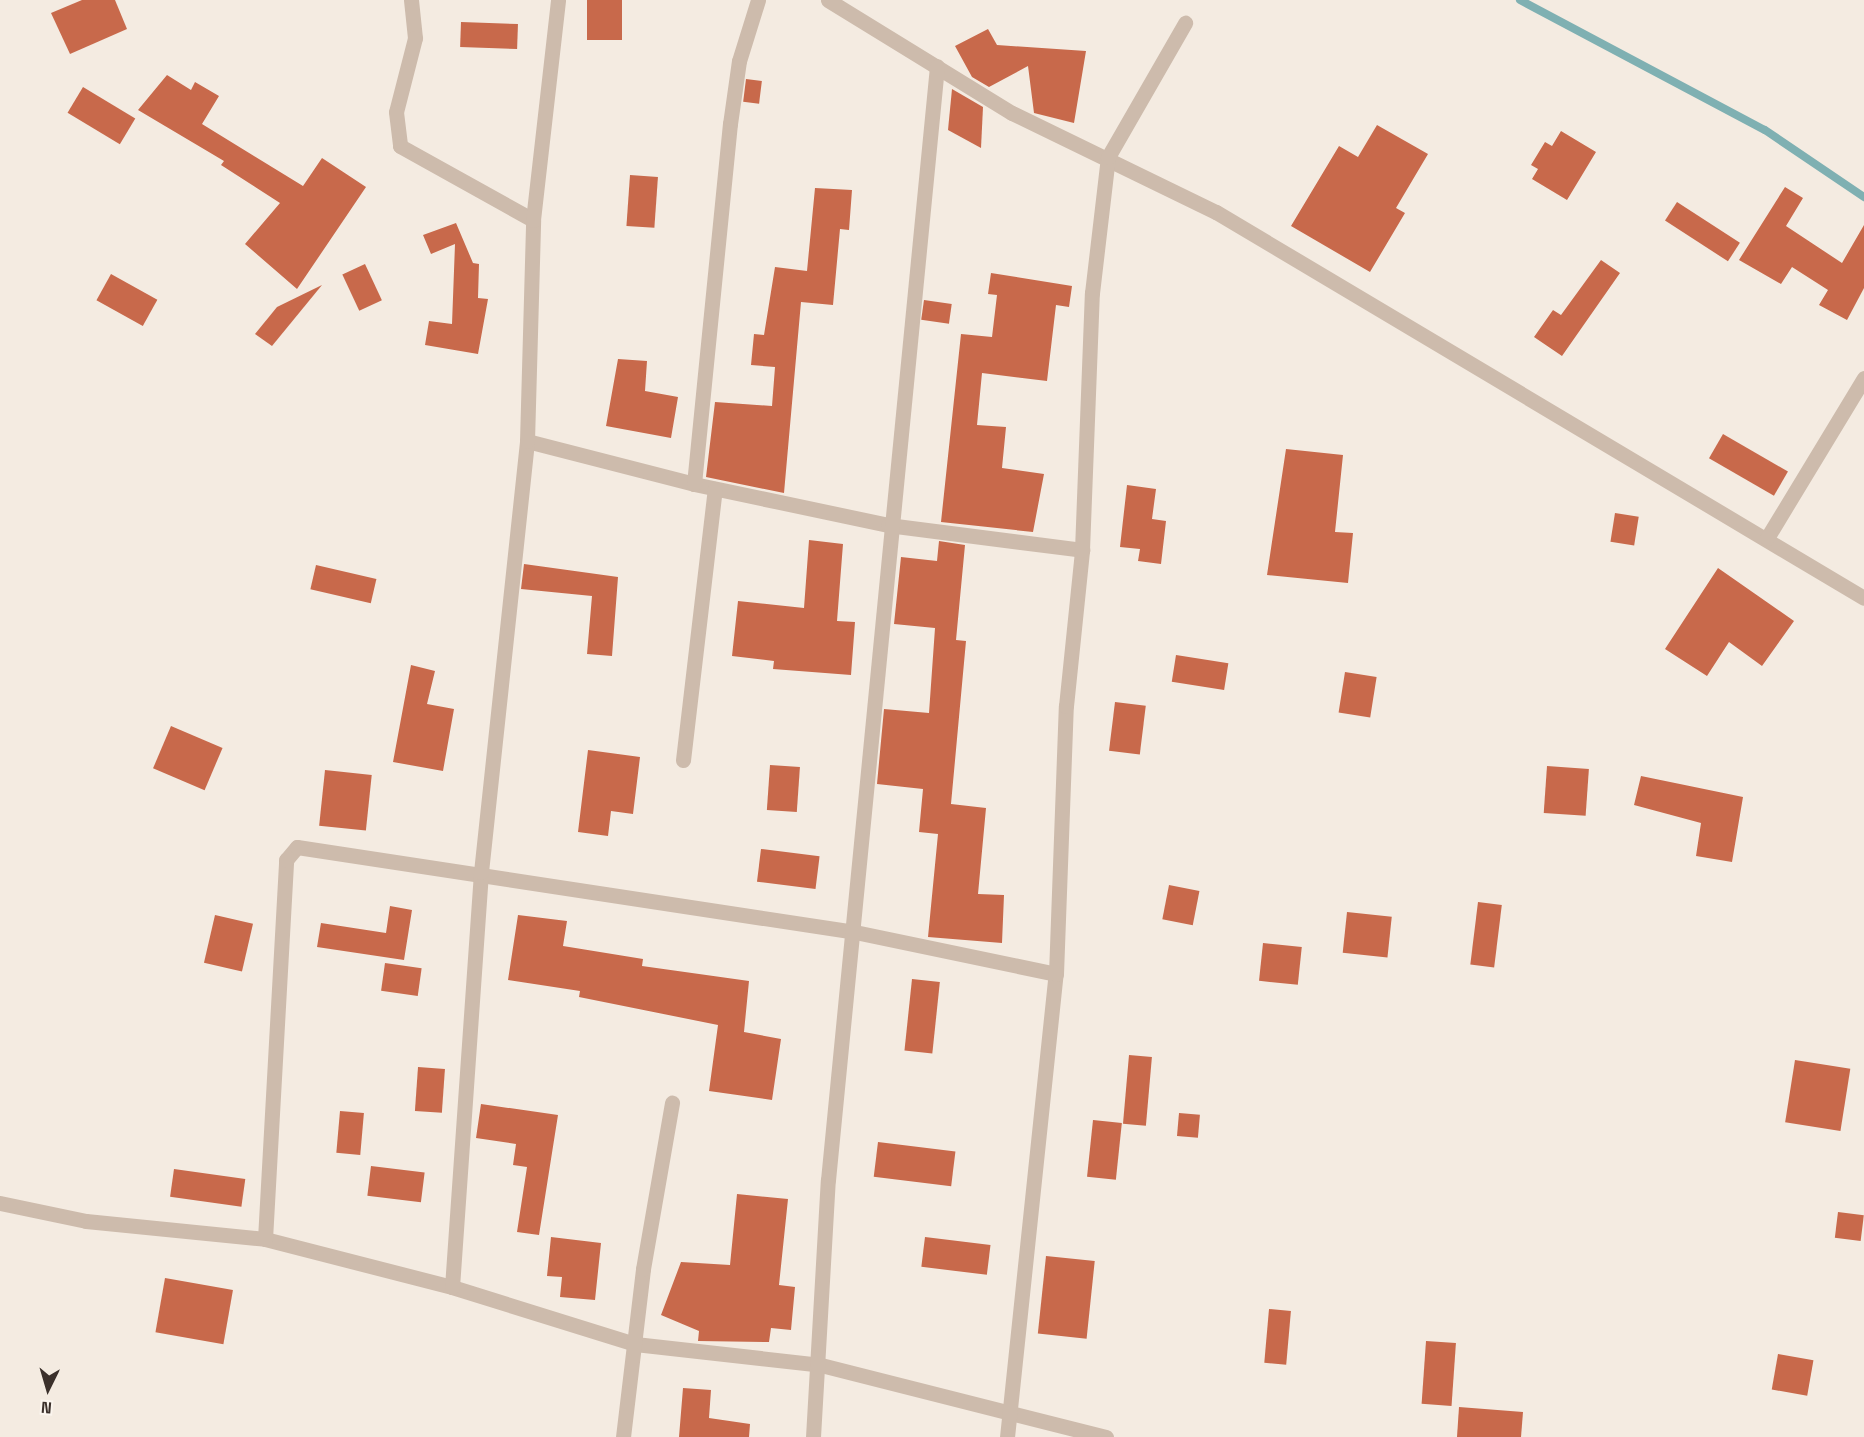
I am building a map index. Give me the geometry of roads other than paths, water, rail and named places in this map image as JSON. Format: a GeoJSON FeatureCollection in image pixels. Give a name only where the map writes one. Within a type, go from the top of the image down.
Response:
{"type":"FeatureCollection","features":[{"type":"Feature","properties":{"kind":"street"},"geometry":{"type":"LineString","coordinates":[[411,0],[415,38],[396,112],[400,146],[533,220]]}},
{"type":"Feature","properties":{"kind":"street"},"geometry":{"type":"LineString","coordinates":[[452,1287],[481,872],[527,441],[533,220],[558,0]]}},
{"type":"Feature","properties":{"kind":"street"},"geometry":{"type":"LineString","coordinates":[[694,484],[730,124],[739,61],[758,0]]}},
{"type":"Feature","properties":{"kind":"street"},"geometry":{"type":"LineString","coordinates":[[828,0],[1012,113],[1108,157],[1216,212],[1767,538],[1864,598]]}},
{"type":"Feature","properties":{"kind":"street"},"geometry":{"type":"LineString","coordinates":[[1007,1437],[1056,974],[1066,706],[1082,550],[1092,293],[1108,157],[1185,23]]}},
{"type":"Feature","properties":{"kind":"street"},"geometry":{"type":"LineString","coordinates":[[813,1437],[821,1365],[828,1180],[855,932],[888,525],[937,66]]}},
{"type":"Feature","properties":{"kind":"street"},"geometry":{"type":"LineString","coordinates":[[1767,538],[1864,378]]}},
{"type":"Feature","properties":{"kind":"street"},"geometry":{"type":"LineString","coordinates":[[527,441],[715,489],[888,525],[1082,550]]}},
{"type":"Feature","properties":{"kind":"street"},"geometry":{"type":"LineString","coordinates":[[683,760],[715,489]]}},
{"type":"Feature","properties":{"kind":"street"},"geometry":{"type":"LineString","coordinates":[[265,1239],[287,854],[297,847],[481,872],[855,932],[1056,974]]}},
{"type":"Feature","properties":{"kind":"street"},"geometry":{"type":"LineString","coordinates":[[623,1437],[672,1102]]}},
{"type":"Feature","properties":{"kind":"street"},"geometry":{"type":"LineString","coordinates":[[0,1203],[86,1221],[265,1239],[452,1287],[635,1344],[821,1365],[1009,1416],[1106,1437]]}},
{"type":"Feature","properties":{"kind":"waterway"},"geometry":{"type":"LineString","coordinates":[[1520,0],[1765,130],[1864,197]]}}]}
